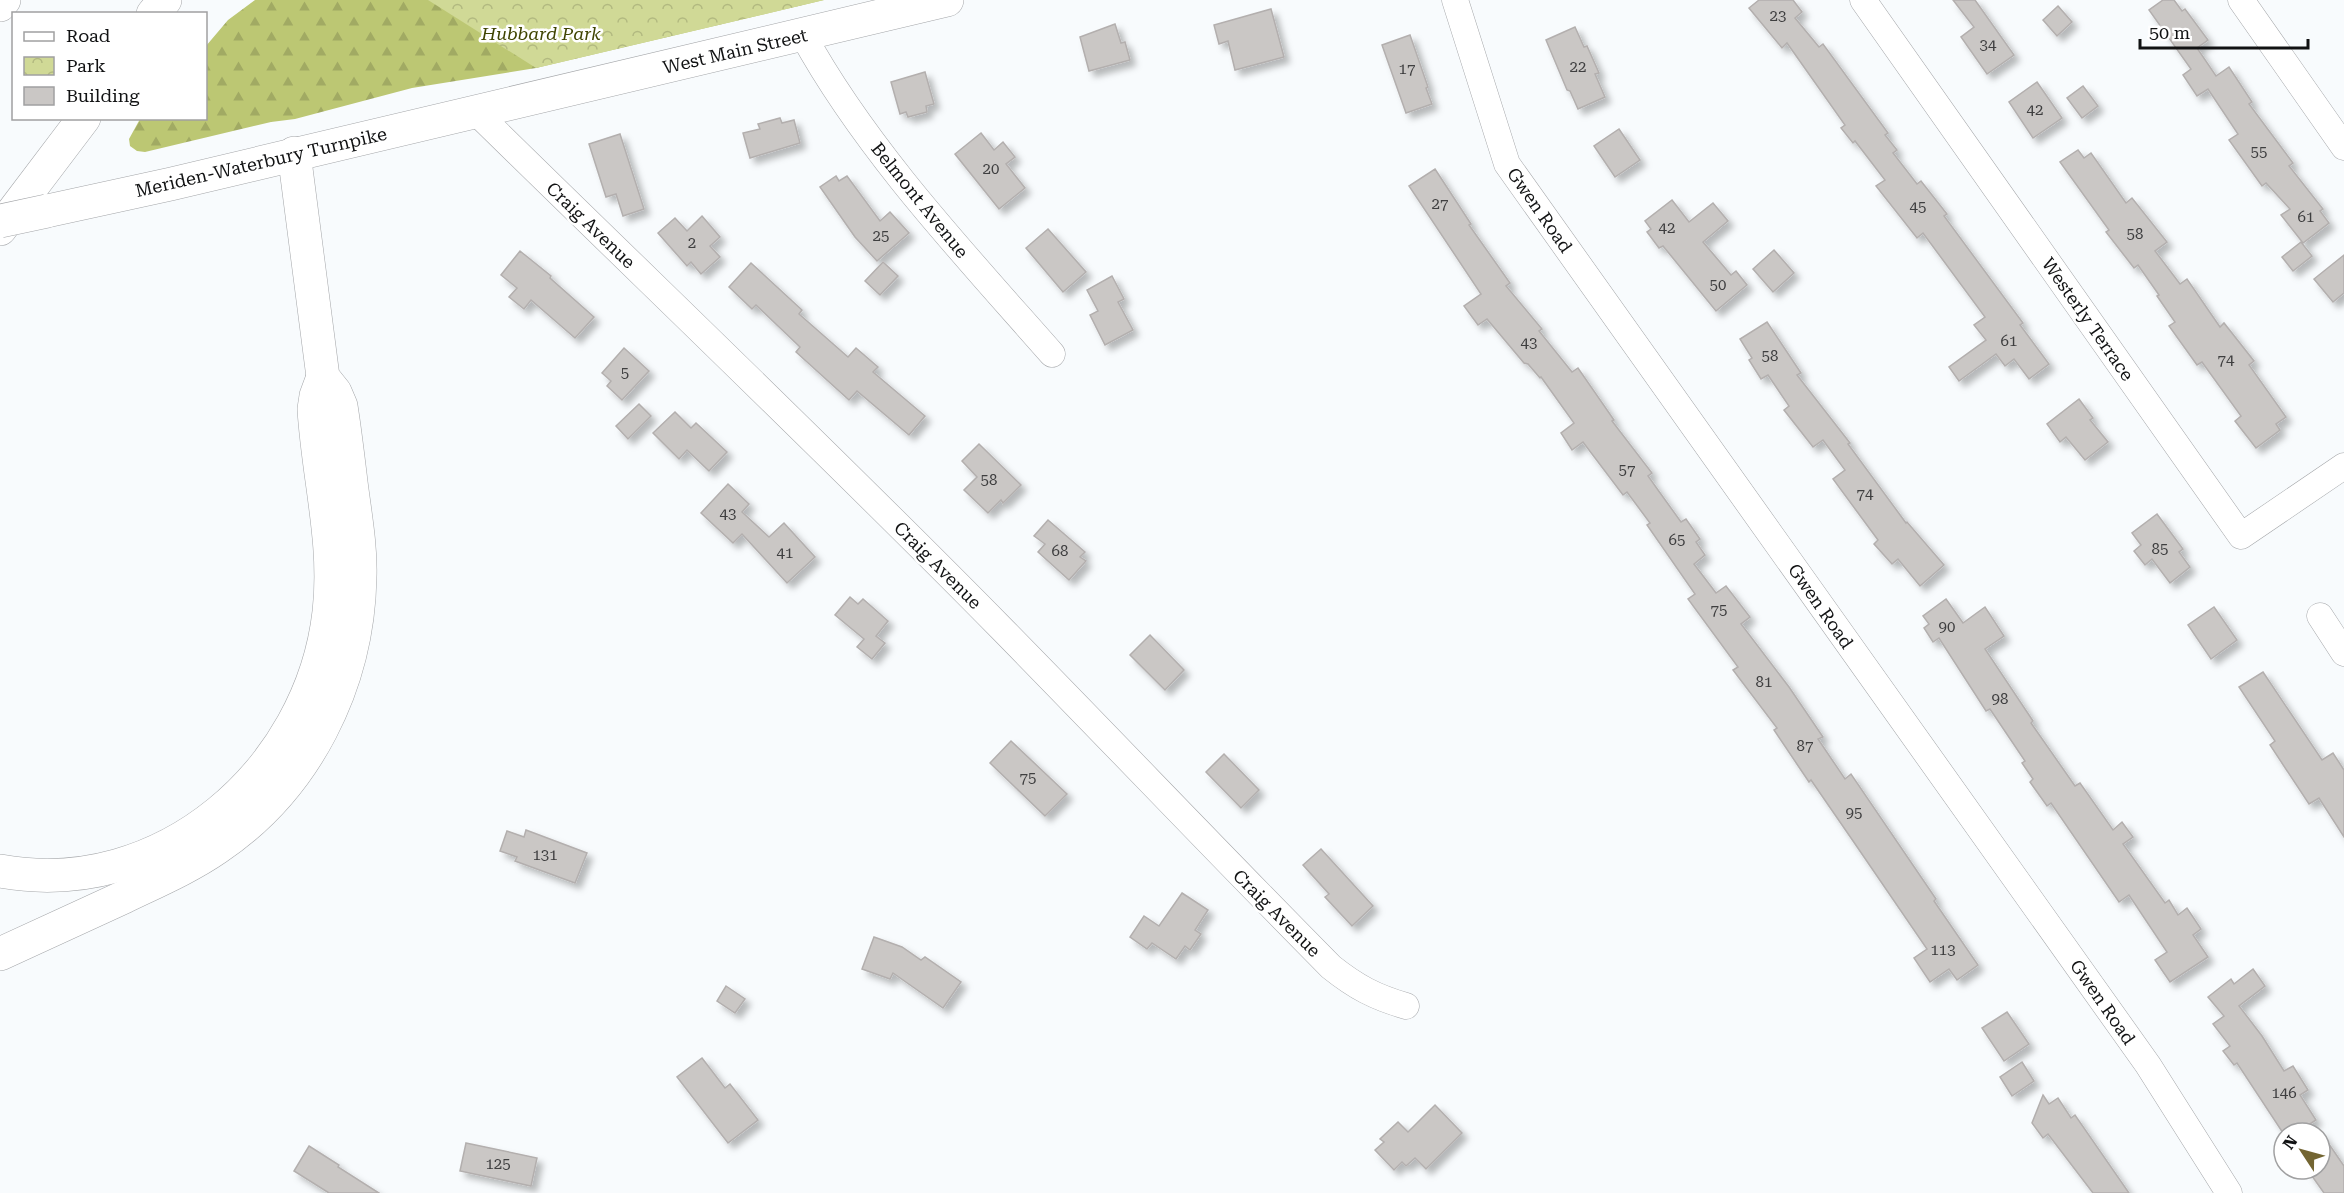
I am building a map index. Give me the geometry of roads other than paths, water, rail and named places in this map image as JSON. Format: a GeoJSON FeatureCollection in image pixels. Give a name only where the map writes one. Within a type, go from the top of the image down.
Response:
{"type":"FeatureCollection","features":[{"type":"Feature","properties":{"kind":"main road"},"geometry":{"type":"LineString","coordinates":[[0,5],[4,0]]}},
{"type":"Feature","properties":{"kind":"main road"},"geometry":{"type":"LineString","coordinates":[[155,12],[165,0]]}},
{"type":"Feature","properties":{"kind":"main road","name":"West Main Street"},"geometry":{"type":"LineString","coordinates":[[522,100],[947,0]]}},
{"type":"Feature","properties":{"kind":"main road","name":"Meriden-Waterbury Turnpike"},"geometry":{"type":"LineString","coordinates":[[0,221],[171,184],[522,100]]}},
{"type":"Feature","properties":{"kind":"main road"},"geometry":{"type":"LineString","coordinates":[[0,189],[58,120]]}},
{"type":"Feature","properties":{"kind":"main road"},"geometry":{"type":"LineString","coordinates":[[0,229],[82,120]]}},
{"type":"Feature","properties":{"kind":"main road"},"geometry":{"type":"LineString","coordinates":[[0,954],[153,883],[215,849],[246,826],[271,802],[294,774],[317,739],[332,709],[345,673],[357,619],[360,579],[358,532],[341,406],[335,392],[324,377],[294,153]]}},
{"type":"Feature","properties":{"kind":"main road"},"geometry":{"type":"LineString","coordinates":[[0,871],[34,876],[64,876],[104,871],[145,857],[192,832],[225,807],[256,777],[282,741],[301,707],[316,670],[329,612],[332,568],[329,527],[314,409],[316,396],[324,377]]}},
{"type":"Feature","properties":{"kind":"street","name":"Gwen Road"},"geometry":{"type":"LineString","coordinates":[[1455,0],[1507,164],[2148,1065],[2229,1193]]}},
{"type":"Feature","properties":{"kind":"street","name":"Westerly Terrace"},"geometry":{"type":"LineString","coordinates":[[1863,0],[2241,536],[2344,466]]}},
{"type":"Feature","properties":{"kind":"street"},"geometry":{"type":"LineString","coordinates":[[2241,0],[2344,147]]}},
{"type":"Feature","properties":{"kind":"street","name":"Belmont Avenue"},"geometry":{"type":"LineString","coordinates":[[803,35],[832,86],[854,116],[960,249],[1052,354]]}},
{"type":"Feature","properties":{"kind":"street","name":"Craig Avenue"},"geometry":{"type":"LineString","coordinates":[[475,111],[880,507],[1331,967],[1354,986],[1377,998],[1406,1006]]}},
{"type":"Feature","properties":{"kind":"street"},"geometry":{"type":"LineString","coordinates":[[2320,616],[2344,653]]}},
{"type":"Feature","properties":{"kind":"park label","name":"Hubbard Park"},"geometry":{"type":"Point","coordinates":[541,33]}}]}
